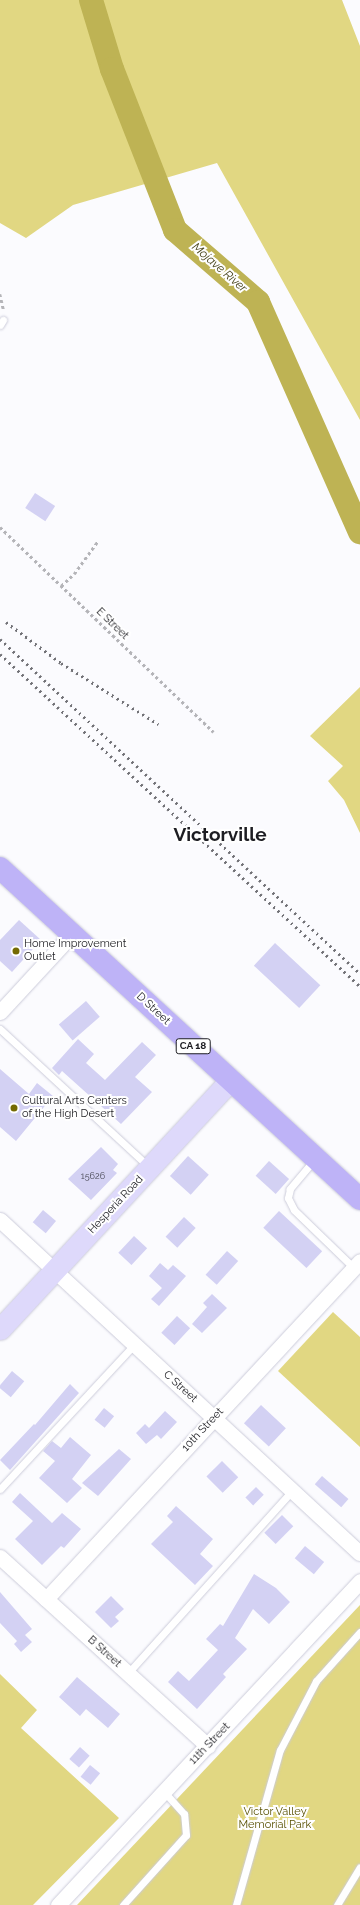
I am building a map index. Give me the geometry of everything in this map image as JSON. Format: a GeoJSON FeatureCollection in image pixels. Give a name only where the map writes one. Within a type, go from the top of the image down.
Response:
{"type":"FeatureCollection","features":[{"type":"Feature","properties":{"kind":"main road","name":"D Street"},"geometry":{"type":"LineString","coordinates":[[4,874],[72,934],[360,1199]]}},
{"type":"Feature","properties":{"kind":"main road","name":"Hesperia Road"},"geometry":{"type":"LineString","coordinates":[[0,1329],[230,1081]]}},
{"type":"Feature","properties":{"kind":"street"},"geometry":{"type":"LineString","coordinates":[[0,1012],[72,934]]}},
{"type":"Feature","properties":{"kind":"street","name":"C Street"},"geometry":{"type":"LineString","coordinates":[[0,1220],[56,1269],[134,1345],[360,1553]]}},
{"type":"Feature","properties":{"kind":"street","name":"10th Street"},"geometry":{"type":"LineString","coordinates":[[46,1599],[357,1265]]}},
{"type":"Feature","properties":{"kind":"street","name":"B Street"},"geometry":{"type":"LineString","coordinates":[[0,1557],[208,1746]]}},
{"type":"Feature","properties":{"kind":"street","name":"11th Street"},"geometry":{"type":"LineString","coordinates":[[58,1905],[163,1791],[208,1746],[360,1581]]}},
{"type":"Feature","properties":{"kind":"lane"},"geometry":{"type":"LineString","coordinates":[[0,1029],[150,1168]]}},
{"type":"Feature","properties":{"kind":"lane"},"geometry":{"type":"LineString","coordinates":[[316,1159],[290,1189],[288,1198],[294,1210],[357,1265]]}},
{"type":"Feature","properties":{"kind":"lane"},"geometry":{"type":"LineString","coordinates":[[0,1489],[134,1345]]}},
{"type":"Feature","properties":{"kind":"lane"},"geometry":{"type":"LineString","coordinates":[[128,1673],[293,1490]]}},
{"type":"Feature","properties":{"kind":"lane"},"geometry":{"type":"LineString","coordinates":[[236,1905],[280,1750],[316,1681],[360,1632]]}},
{"type":"Feature","properties":{"kind":"lane"},"geometry":{"type":"LineString","coordinates":[[123,1905],[186,1835],[184,1814],[163,1791]]}},
{"type":"Feature","properties":{"kind":"lane"},"geometry":{"type":"LineString","coordinates":[[337,1905],[360,1867]]}},
{"type":"Feature","properties":{"kind":"path"},"geometry":{"type":"LineString","coordinates":[[0,294],[4,306],[2,322]]}},
{"type":"Feature","properties":{"kind":"path","name":"E Street"},"geometry":{"type":"LineString","coordinates":[[0,527],[214,732]]}},
{"type":"Feature","properties":{"kind":"path"},"geometry":{"type":"LineString","coordinates":[[61,586],[74,574],[98,541]]}},
{"type":"Feature","properties":{"kind":"green space"},"geometry":{"type":"Polygon","coordinates":[[[0,0],[342,0],[360,46],[360,420],[217,163],[73,205],[26,238],[0,223],[0,0]]]}},
{"type":"Feature","properties":{"kind":"green space"},"geometry":{"type":"Polygon","coordinates":[[[360,687],[360,833],[344,800],[328,781],[343,766],[310,736],[360,687]]]}},
{"type":"Feature","properties":{"kind":"green space"},"geometry":{"type":"Polygon","coordinates":[[[333,1312],[360,1337],[360,1447],[278,1371],[333,1312]]]}},
{"type":"Feature","properties":{"kind":"green space","name":"Victor Valley Memorial Park"},"geometry":{"type":"Polygon","coordinates":[[[360,1605],[360,1905],[77,1905],[360,1605]]]}},
{"type":"Feature","properties":{"kind":"green space"},"geometry":{"type":"Polygon","coordinates":[[[0,1674],[37,1710],[21,1728],[119,1818],[33,1905],[0,1905],[0,1674]]]}},
{"type":"Feature","properties":{"kind":"building"},"geometry":{"type":"Polygon","coordinates":[[[35,493],[55,506],[45,521],[25,508],[35,493]]]}},
{"type":"Feature","properties":{"kind":"building","name":"Home Improvement Outlet"},"geometry":{"type":"Polygon","coordinates":[[[19,920],[41,940],[12,972],[0,961],[0,940],[19,920]]]}},
{"type":"Feature","properties":{"kind":"building"},"geometry":{"type":"Polygon","coordinates":[[[275,943],[320,985],[299,1008],[254,966],[275,943]]]}},
{"type":"Feature","properties":{"kind":"building"},"geometry":{"type":"Polygon","coordinates":[[[86,1001],[100,1017],[73,1040],[59,1025],[86,1001]]]}},
{"type":"Feature","properties":{"kind":"building"},"geometry":{"type":"Polygon","coordinates":[[[78,1039],[94,1054],[86,1063],[105,1080],[142,1042],[156,1055],[135,1077],[152,1092],[121,1124],[62,1071],[59,1075],[52,1068],[78,1039]]]}},
{"type":"Feature","properties":{"kind":"building","name":"Cultural Arts Centers of the High Desert"},"geometry":{"type":"Polygon","coordinates":[[[0,1069],[29,1094],[37,1083],[53,1096],[16,1141],[0,1127],[0,1069]]]}},
{"type":"Feature","properties":{"kind":"building"},"geometry":{"type":"Polygon","coordinates":[[[101,1147],[118,1164],[113,1170],[117,1173],[91,1200],[68,1179],[101,1147]]]}},
{"type":"Feature","properties":{"kind":"building"},"geometry":{"type":"Polygon","coordinates":[[[188,1156],[209,1175],[191,1195],[170,1176],[188,1156]]]}},
{"type":"Feature","properties":{"kind":"building"},"geometry":{"type":"Polygon","coordinates":[[[269,1161],[289,1179],[276,1194],[256,1176],[269,1161]]]}},
{"type":"Feature","properties":{"kind":"building"},"geometry":{"type":"Polygon","coordinates":[[[43,1210],[56,1221],[46,1233],[33,1222],[43,1210]]]}},
{"type":"Feature","properties":{"kind":"building"},"geometry":{"type":"Polygon","coordinates":[[[279,1211],[322,1251],[306,1268],[263,1228],[279,1211]]]}},
{"type":"Feature","properties":{"kind":"building"},"geometry":{"type":"Polygon","coordinates":[[[184,1217],[196,1228],[177,1248],[166,1237],[184,1217]]]}},
{"type":"Feature","properties":{"kind":"building"},"geometry":{"type":"Polygon","coordinates":[[[134,1236],[147,1248],[131,1265],[118,1253],[134,1236]]]}},
{"type":"Feature","properties":{"kind":"building"},"geometry":{"type":"Polygon","coordinates":[[[227,1251],[238,1261],[217,1285],[206,1275],[227,1251]]]}},
{"type":"Feature","properties":{"kind":"building"},"geometry":{"type":"Polygon","coordinates":[[[160,1263],[168,1270],[173,1265],[186,1276],[159,1306],[151,1299],[162,1288],[149,1276],[160,1263]]]}},
{"type":"Feature","properties":{"kind":"building"},"geometry":{"type":"Polygon","coordinates":[[[212,1294],[227,1308],[202,1333],[192,1324],[207,1307],[203,1303],[212,1294]]]}},
{"type":"Feature","properties":{"kind":"building"},"geometry":{"type":"Polygon","coordinates":[[[177,1316],[190,1328],[174,1345],[161,1333],[177,1316]]]}},
{"type":"Feature","properties":{"kind":"building"},"geometry":{"type":"Polygon","coordinates":[[[12,1371],[24,1381],[11,1397],[0,1388],[0,1385],[12,1371]]]}},
{"type":"Feature","properties":{"kind":"building"},"geometry":{"type":"Polygon","coordinates":[[[70,1384],[79,1393],[10,1470],[0,1460],[34,1424],[35,1425],[70,1384]]]}},
{"type":"Feature","properties":{"kind":"building"},"geometry":{"type":"Polygon","coordinates":[[[261,1405],[286,1428],[269,1446],[244,1423],[261,1405]]]}},
{"type":"Feature","properties":{"kind":"building"},"geometry":{"type":"Polygon","coordinates":[[[104,1408],[114,1416],[105,1428],[95,1420],[104,1408]]]}},
{"type":"Feature","properties":{"kind":"building"},"geometry":{"type":"Polygon","coordinates":[[[165,1411],[177,1422],[161,1439],[157,1435],[146,1444],[136,1433],[145,1424],[149,1428],[165,1411]]]}},
{"type":"Feature","properties":{"kind":"building"},"geometry":{"type":"Polygon","coordinates":[[[70,1437],[91,1455],[72,1479],[82,1488],[67,1503],[39,1478],[55,1461],[43,1451],[52,1441],[61,1448],[70,1437]]]}},
{"type":"Feature","properties":{"kind":"building"},"geometry":{"type":"Polygon","coordinates":[[[119,1449],[131,1459],[98,1496],[82,1483],[119,1449]]]}},
{"type":"Feature","properties":{"kind":"building"},"geometry":{"type":"Polygon","coordinates":[[[222,1461],[238,1477],[223,1493],[206,1477],[222,1461]]]}},
{"type":"Feature","properties":{"kind":"building"},"geometry":{"type":"Polygon","coordinates":[[[322,1476],[348,1499],[341,1507],[315,1484],[322,1476]]]}},
{"type":"Feature","properties":{"kind":"building"},"geometry":{"type":"Polygon","coordinates":[[[256,1487],[264,1495],[253,1505],[245,1498],[256,1487]]]}},
{"type":"Feature","properties":{"kind":"building"},"geometry":{"type":"Polygon","coordinates":[[[20,1493],[52,1523],[62,1513],[81,1529],[64,1548],[61,1546],[42,1565],[15,1539],[33,1521],[12,1502],[20,1493]]]}},
{"type":"Feature","properties":{"kind":"building"},"geometry":{"type":"Polygon","coordinates":[[[176,1506],[213,1539],[200,1554],[213,1566],[195,1585],[151,1544],[173,1522],[167,1516],[176,1506]]]}},
{"type":"Feature","properties":{"kind":"building"},"geometry":{"type":"Polygon","coordinates":[[[282,1515],[293,1526],[276,1544],[264,1533],[282,1515]]]}},
{"type":"Feature","properties":{"kind":"building"},"geometry":{"type":"Polygon","coordinates":[[[305,1546],[324,1562],[314,1574],[295,1558],[305,1546]]]}},
{"type":"Feature","properties":{"kind":"building"},"geometry":{"type":"Polygon","coordinates":[[[254,1574],[276,1588],[290,1602],[269,1624],[253,1609],[235,1638],[247,1649],[223,1674],[226,1677],[197,1709],[168,1682],[178,1671],[189,1681],[218,1650],[206,1639],[220,1624],[223,1626],[254,1574]]]}},
{"type":"Feature","properties":{"kind":"building"},"geometry":{"type":"Polygon","coordinates":[[[0,1592],[32,1629],[25,1635],[32,1642],[21,1652],[14,1644],[17,1641],[0,1623],[0,1592]]]}},
{"type":"Feature","properties":{"kind":"building"},"geometry":{"type":"Polygon","coordinates":[[[111,1596],[124,1609],[115,1617],[119,1621],[111,1628],[95,1612],[111,1596]]]}},
{"type":"Feature","properties":{"kind":"building"},"geometry":{"type":"Polygon","coordinates":[[[77,1677],[120,1714],[108,1728],[86,1709],[80,1716],[59,1697],[77,1677]]]}},
{"type":"Feature","properties":{"kind":"building"},"geometry":{"type":"Polygon","coordinates":[[[80,1747],[90,1756],[79,1768],[69,1759],[80,1747]]]}},
{"type":"Feature","properties":{"kind":"building"},"geometry":{"type":"Polygon","coordinates":[[[90,1765],[100,1773],[91,1785],[81,1777],[90,1765]]]}},
{"type":"Feature","properties":{"kind":"waterway","name":"Mojave River"},"geometry":{"type":"LineString","coordinates":[[91,0],[112,69],[175,230],[258,302],[360,532]]}},
{"type":"Feature","properties":{"kind":"railway"},"geometry":{"type":"LineString","coordinates":[[6,622],[61,663],[158,724]]}},
{"type":"Feature","properties":{"kind":"railway"},"geometry":{"type":"LineString","coordinates":[[0,639],[360,973]]}},
{"type":"Feature","properties":{"kind":"railway"},"geometry":{"type":"LineString","coordinates":[[0,654],[360,986]]}},
{"type":"Feature","properties":{"kind":"place","name":"Home Improvement Outlet"},"geometry":{"type":"Point","coordinates":[16,951]}},
{"type":"Feature","properties":{"kind":"place","name":"Cultural Arts Centers of the High Desert"},"geometry":{"type":"Point","coordinates":[14,1108]}},
{"type":"Feature","properties":{"kind":"district","name":"Victorville"},"geometry":{"type":"Point","coordinates":[220,835]}}]}
